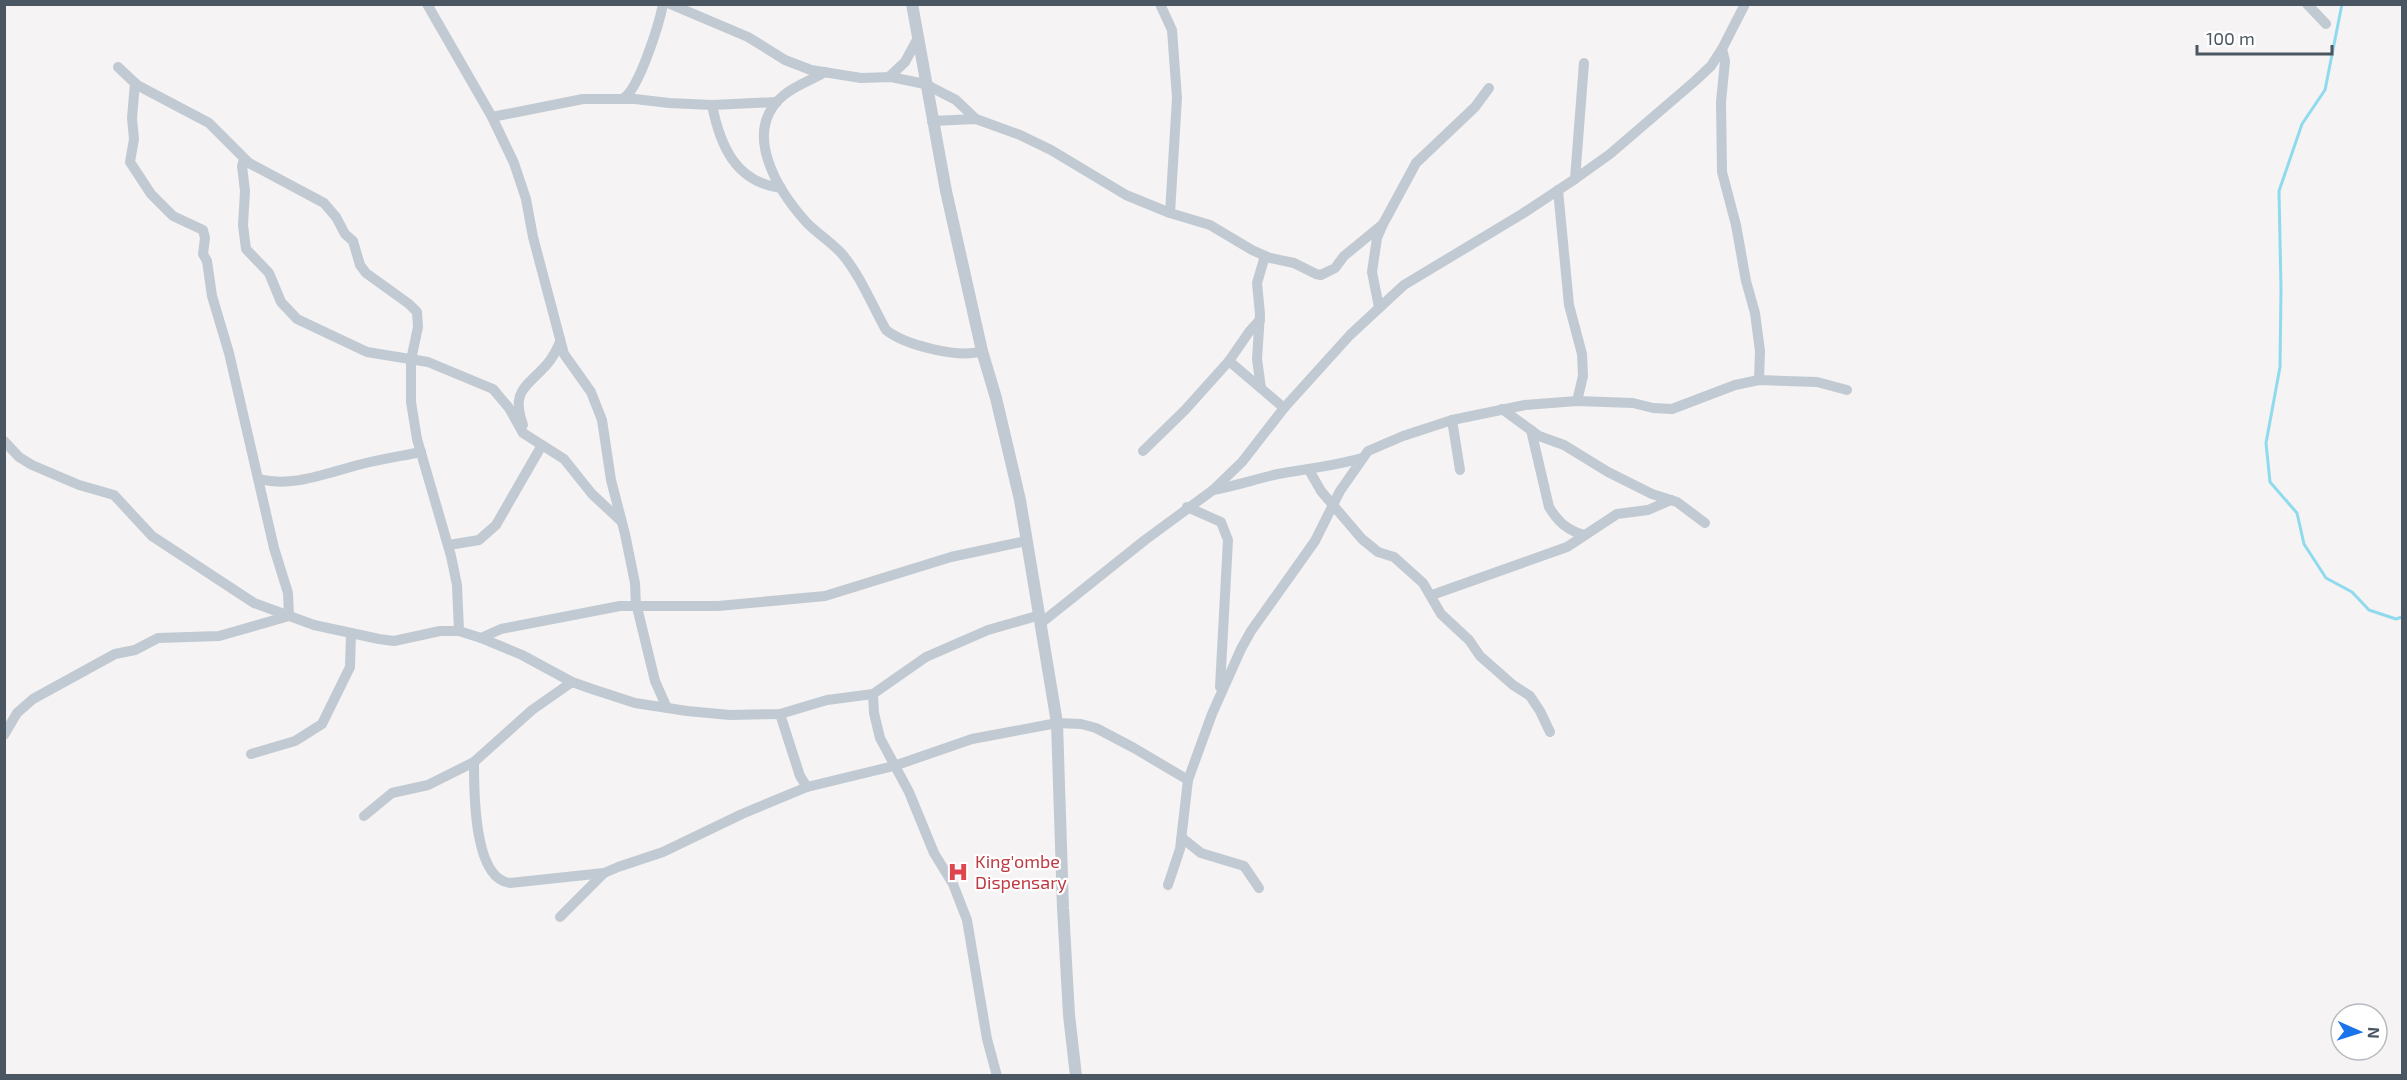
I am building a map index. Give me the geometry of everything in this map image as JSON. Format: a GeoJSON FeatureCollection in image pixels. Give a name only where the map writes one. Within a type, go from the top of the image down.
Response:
{"type":"FeatureCollection","features":[{"type":"Feature","properties":{"kind":"street"},"geometry":{"type":"LineString","coordinates":[[427,4],[492,117],[514,163],[526,199],[533,237],[554,309],[560,342],[571,365],[591,392],[602,420],[611,480],[634,583],[637,607],[655,681],[667,708]]}},
{"type":"Feature","properties":{"kind":"street"},"geometry":{"type":"LineString","coordinates":[[624,98],[635,87],[640,70],[649,54],[663,4]]}},
{"type":"Feature","properties":{"kind":"street"},"geometry":{"type":"LineString","coordinates":[[670,4],[748,37],[786,60],[811,70],[875,79],[889,77],[925,84],[956,100],[976,118],[1042,145],[1105,184],[1170,213],[1210,225],[1243,246],[1265,256],[1294,263],[1311,273],[1321,275],[1335,268],[1344,255],[1383,224]]}},
{"type":"Feature","properties":{"kind":"street"},"geometry":{"type":"LineString","coordinates":[[912,4],[932,121],[982,351],[996,398],[1020,500],[1056,723],[1063,920],[1069,1015],[1076,1076]]}},
{"type":"Feature","properties":{"kind":"street"},"geometry":{"type":"LineString","coordinates":[[1160,4],[1172,30],[1177,98],[1170,213]]}},
{"type":"Feature","properties":{"kind":"street"},"geometry":{"type":"LineString","coordinates":[[4,441],[19,457],[32,465],[79,485],[114,495],[141,527],[152,536],[254,603],[314,625],[394,641],[440,631],[459,631],[522,655],[572,682],[635,702],[667,708],[730,715],[780,714],[827,700],[873,694],[926,657],[988,630],[1040,619],[1187,507],[1214,490],[1242,462],[1284,408],[1350,335],[1379,307],[1421,273],[1522,214],[1610,154],[1711,66],[1745,4]]}},
{"type":"Feature","properties":{"kind":"street"},"geometry":{"type":"LineString","coordinates":[[2307,4],[2326,24]]}},
{"type":"Feature","properties":{"kind":"street"},"geometry":{"type":"LineString","coordinates":[[889,77],[905,62],[918,38]]}},
{"type":"Feature","properties":{"kind":"street"},"geometry":{"type":"LineString","coordinates":[[1722,49],[1725,62],[1720,111],[1722,172],[1755,313],[1760,351],[1758,380]]}},
{"type":"Feature","properties":{"kind":"street"},"geometry":{"type":"LineString","coordinates":[[1575,179],[1584,63]]}},
{"type":"Feature","properties":{"kind":"street"},"geometry":{"type":"LineString","coordinates":[[118,67],[135,83],[209,123],[244,159],[324,203],[353,241],[360,265],[366,273],[415,309],[418,316],[418,327],[411,360],[411,402],[421,452],[449,545],[457,585],[459,631]]}},
{"type":"Feature","properties":{"kind":"street"},"geometry":{"type":"LineString","coordinates":[[825,72],[793,89],[777,102],[767,120],[765,146],[768,166],[808,224],[843,256],[886,330],[895,337],[929,348],[974,354],[982,351]]}},
{"type":"Feature","properties":{"kind":"street"},"geometry":{"type":"LineString","coordinates":[[135,83],[132,118],[134,139],[130,162],[151,194],[173,216],[203,230],[205,234],[203,249],[211,279],[212,296],[230,353],[274,548],[288,593],[289,616]]}},
{"type":"Feature","properties":{"kind":"street"},"geometry":{"type":"LineString","coordinates":[[1379,307],[1372,272],[1377,238],[1383,224],[1416,163],[1475,107],[1490,88]]}},
{"type":"Feature","properties":{"kind":"street"},"geometry":{"type":"LineString","coordinates":[[492,117],[583,99],[624,98],[669,104],[712,105],[777,102]]}},
{"type":"Feature","properties":{"kind":"street"},"geometry":{"type":"LineString","coordinates":[[712,105],[721,141],[737,166],[768,186],[781,188]]}},
{"type":"Feature","properties":{"kind":"street"},"geometry":{"type":"LineString","coordinates":[[932,121],[976,118]]}},
{"type":"Feature","properties":{"kind":"street"},"geometry":{"type":"LineString","coordinates":[[244,159],[242,166],[243,225],[246,249],[269,273],[275,291],[288,311],[297,319],[367,352],[441,366],[493,389],[509,408],[522,433],[564,459],[592,494],[621,521]]}},
{"type":"Feature","properties":{"kind":"street"},"geometry":{"type":"LineString","coordinates":[[1558,190],[1569,305],[1582,354],[1583,376],[1577,401]]}},
{"type":"Feature","properties":{"kind":"street"},"geometry":{"type":"LineString","coordinates":[[1261,388],[1257,359],[1260,320],[1257,283],[1265,256]]}},
{"type":"Feature","properties":{"kind":"street"},"geometry":{"type":"LineString","coordinates":[[1143,451],[1185,411],[1229,361],[1260,320]]}},
{"type":"Feature","properties":{"kind":"street"},"geometry":{"type":"LineString","coordinates":[[528,436],[517,406],[519,393],[548,364],[560,342]]}},
{"type":"Feature","properties":{"kind":"street"},"geometry":{"type":"LineString","coordinates":[[1229,361],[1284,408]]}},
{"type":"Feature","properties":{"kind":"street"},"geometry":{"type":"LineString","coordinates":[[1168,885],[1177,862],[1182,838],[1188,780],[1220,696],[1246,639],[1315,541],[1362,458],[1378,445],[1452,420],[1502,409],[1577,401],[1633,403],[1653,408],[1672,409],[1735,385],[1758,380],[1817,382],[1847,390]]}},
{"type":"Feature","properties":{"kind":"street"},"geometry":{"type":"LineString","coordinates":[[1502,409],[1539,436],[1564,445],[1636,486],[1692,511],[1705,523]]}},
{"type":"Feature","properties":{"kind":"street"},"geometry":{"type":"LineString","coordinates":[[1452,420],[1460,470]]}},
{"type":"Feature","properties":{"kind":"street"},"geometry":{"type":"LineString","coordinates":[[1531,430],[1549,507],[1565,527],[1585,535]]}},
{"type":"Feature","properties":{"kind":"street"},"geometry":{"type":"LineString","coordinates":[[449,545],[479,540],[496,525],[534,455],[542,445]]}},
{"type":"Feature","properties":{"kind":"street"},"geometry":{"type":"LineString","coordinates":[[258,479],[272,482],[303,480],[371,462],[421,452]]}},
{"type":"Feature","properties":{"kind":"street"},"geometry":{"type":"LineString","coordinates":[[1214,490],[1278,474],[1309,471],[1362,458]]}},
{"type":"Feature","properties":{"kind":"street"},"geometry":{"type":"LineString","coordinates":[[1309,471],[1333,506],[1371,548],[1394,557],[1423,583],[1441,614],[1469,640],[1480,656],[1533,700],[1550,732]]}},
{"type":"Feature","properties":{"kind":"street"},"geometry":{"type":"LineString","coordinates":[[1432,595],[1567,548],[1617,514],[1648,510],[1671,500]]}},
{"type":"Feature","properties":{"kind":"street"},"geometry":{"type":"LineString","coordinates":[[1187,507],[1221,522],[1228,540],[1220,696]]}},
{"type":"Feature","properties":{"kind":"street"},"geometry":{"type":"LineString","coordinates":[[481,638],[501,629],[620,606],[718,606],[825,596],[951,556],[1026,541]]}},
{"type":"Feature","properties":{"kind":"street"},"geometry":{"type":"LineString","coordinates":[[4,735],[16,713],[33,699],[115,654],[135,650],[158,638],[219,636],[289,616]]}},
{"type":"Feature","properties":{"kind":"street"},"geometry":{"type":"LineString","coordinates":[[251,754],[295,741],[322,724],[350,667],[351,633]]}},
{"type":"Feature","properties":{"kind":"street"},"geometry":{"type":"LineString","coordinates":[[364,816],[392,793],[428,785],[474,762],[532,711],[572,682]]}},
{"type":"Feature","properties":{"kind":"street"},"geometry":{"type":"LineString","coordinates":[[873,694],[877,728],[909,792],[934,853],[962,904],[967,920],[987,1039],[998,1076]]}},
{"type":"Feature","properties":{"kind":"street"},"geometry":{"type":"LineString","coordinates":[[780,714],[800,776],[807,787]]}},
{"type":"Feature","properties":{"kind":"street"},"geometry":{"type":"LineString","coordinates":[[474,762],[475,803],[482,849],[492,873],[499,880],[510,883],[604,873],[663,852],[742,814],[807,787],[894,766],[972,739],[1056,723],[1081,724],[1096,728],[1188,780]]}},
{"type":"Feature","properties":{"kind":"street"},"geometry":{"type":"LineString","coordinates":[[1182,838],[1202,853],[1244,866],[1259,888]]}},
{"type":"Feature","properties":{"kind":"street"},"geometry":{"type":"LineString","coordinates":[[560,916],[604,873]]}},
{"type":"Feature","properties":{"kind":"waterway"},"geometry":{"type":"LineString","coordinates":[[2342,4],[2325,90],[2302,124],[2279,191],[2280,367],[2266,443],[2270,482],[2297,513],[2304,544],[2326,578],[2352,592],[2369,610],[2396,619],[2402,617]]}},
{"type":"Feature","properties":{"kind":"place","name":"King'ombe Dispensary"},"geometry":{"type":"Point","coordinates":[958,872]}}]}
